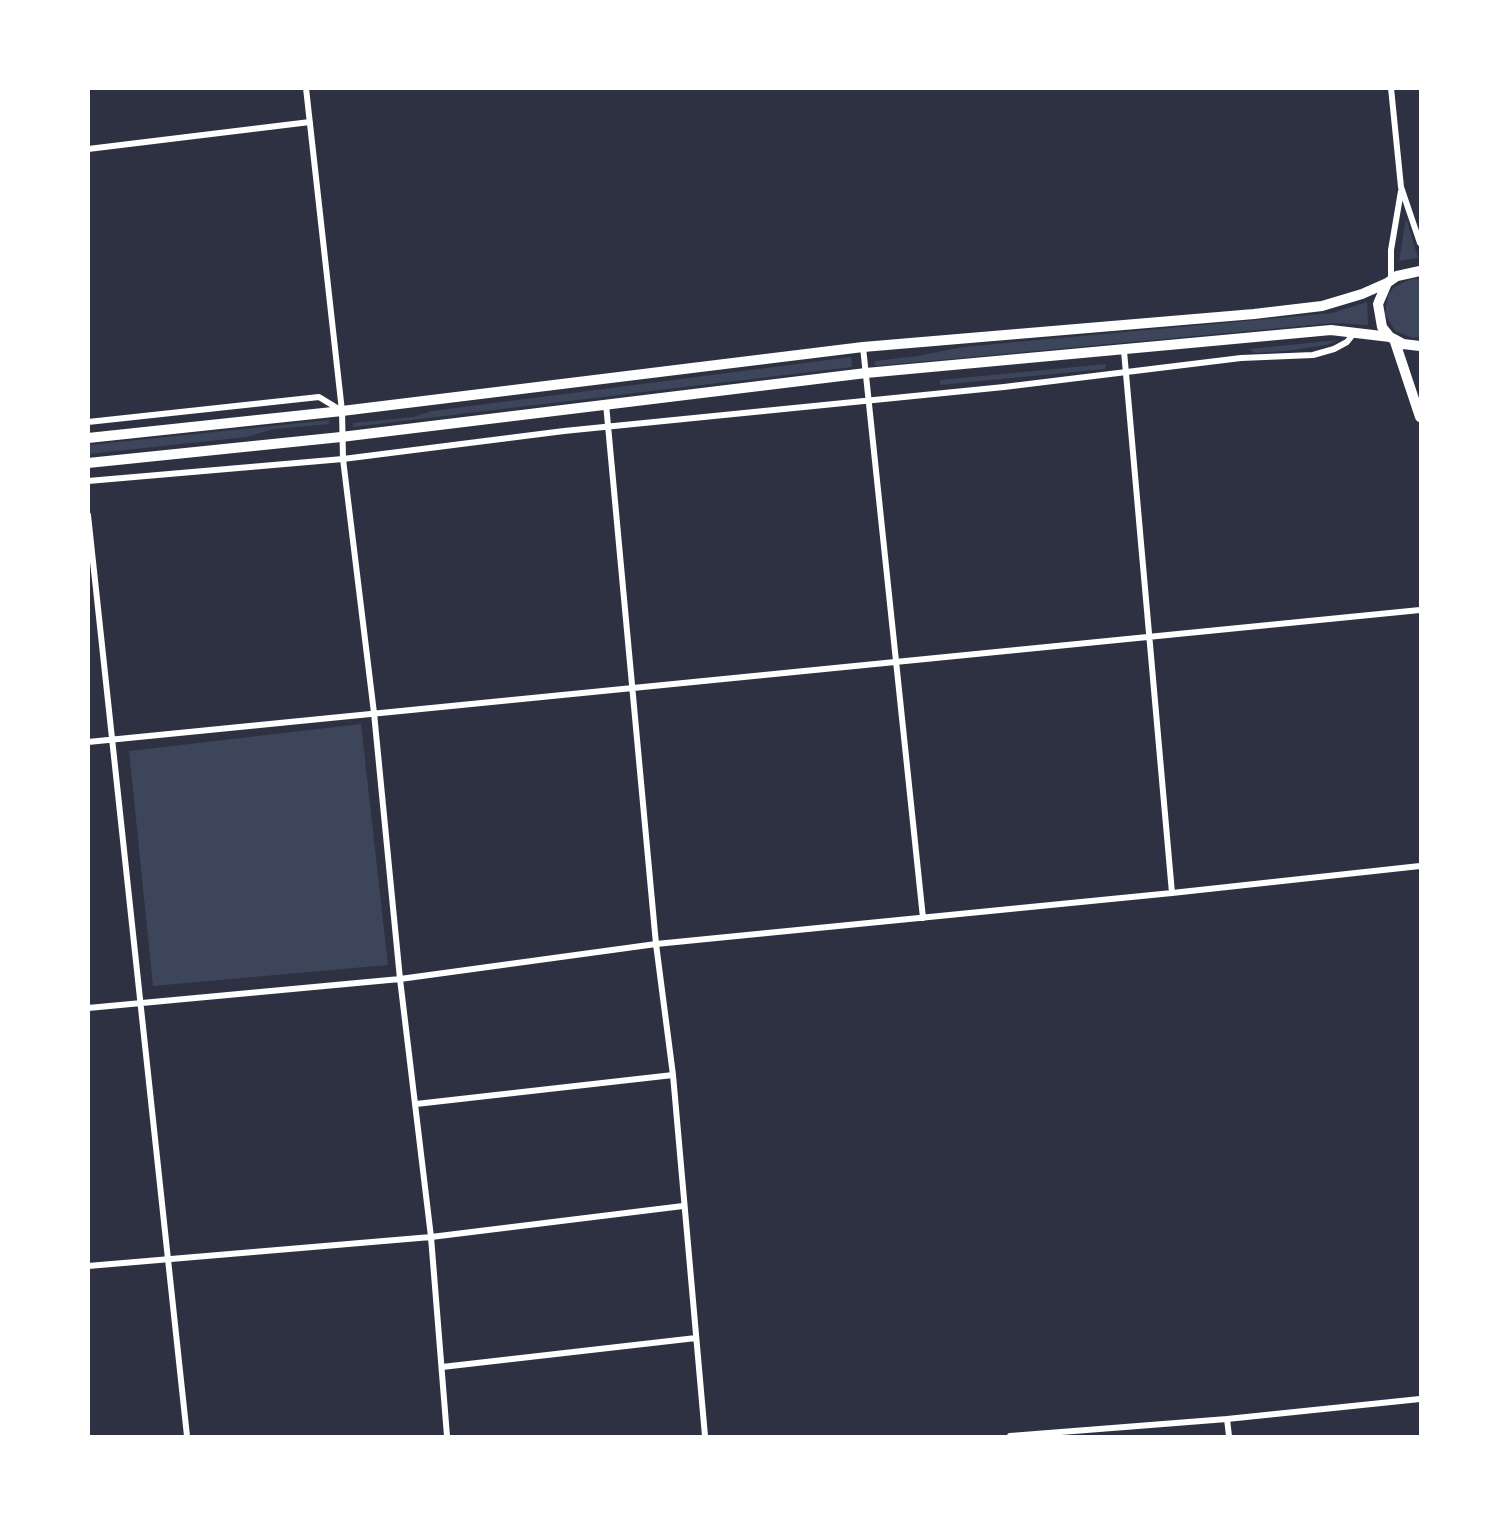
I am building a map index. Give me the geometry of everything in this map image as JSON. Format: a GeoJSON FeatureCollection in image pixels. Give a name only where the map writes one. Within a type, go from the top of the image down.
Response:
{"type":"FeatureCollection","features":[{"type":"Feature","properties":{"kind":"main road"},"geometry":{"type":"LineString","coordinates":[[88,438],[342,411],[863,347],[1322,306],[1362,294],[1408,272],[1420,272]]}},
{"type":"Feature","properties":{"kind":"main road"},"geometry":{"type":"LineString","coordinates":[[1389,282],[1381,293],[1378,316],[1392,338],[1420,417]]}},
{"type":"Feature","properties":{"kind":"main road"},"geometry":{"type":"LineString","coordinates":[[88,463],[341,437],[866,373],[1124,351],[1331,330],[1355,331],[1392,338],[1403,344],[1420,346]]}},
{"type":"Feature","properties":{"kind":"street"},"geometry":{"type":"LineString","coordinates":[[306,88],[342,411],[343,459],[374,713],[400,980],[431,1237],[447,1437]]}},
{"type":"Feature","properties":{"kind":"street"},"geometry":{"type":"LineString","coordinates":[[1391,88],[1401,187],[1420,243]]}},
{"type":"Feature","properties":{"kind":"street"},"geometry":{"type":"LineString","coordinates":[[88,149],[310,122]]}},
{"type":"Feature","properties":{"kind":"street"},"geometry":{"type":"LineString","coordinates":[[1389,282],[1391,250],[1401,187]]}},
{"type":"Feature","properties":{"kind":"street"},"geometry":{"type":"LineString","coordinates":[[88,481],[343,459],[608,426],[869,400],[1241,358],[1313,355],[1334,349],[1347,342],[1355,331]]}},
{"type":"Feature","properties":{"kind":"street"},"geometry":{"type":"LineString","coordinates":[[863,347],[923,918]]}},
{"type":"Feature","properties":{"kind":"street"},"geometry":{"type":"LineString","coordinates":[[1124,351],[1172,894]]}},
{"type":"Feature","properties":{"kind":"street"},"geometry":{"type":"LineString","coordinates":[[88,422],[319,397],[342,411]]}},
{"type":"Feature","properties":{"kind":"street"},"geometry":{"type":"LineString","coordinates":[[606,404],[656,944],[674,1075],[683,1206],[705,1437]]}},
{"type":"Feature","properties":{"kind":"street"},"geometry":{"type":"LineString","coordinates":[[88,514],[114,739],[187,1437]]}},
{"type":"Feature","properties":{"kind":"street"},"geometry":{"type":"LineString","coordinates":[[88,742],[633,690],[1420,610]]}},
{"type":"Feature","properties":{"kind":"street"},"geometry":{"type":"LineString","coordinates":[[88,1008],[142,1001],[400,980],[656,944],[1172,894],[1420,866]]}},
{"type":"Feature","properties":{"kind":"street"},"geometry":{"type":"LineString","coordinates":[[416,1104],[674,1075]]}},
{"type":"Feature","properties":{"kind":"street"},"geometry":{"type":"LineString","coordinates":[[88,1266],[431,1237],[683,1206]]}},
{"type":"Feature","properties":{"kind":"street"},"geometry":{"type":"LineString","coordinates":[[442,1367],[696,1338]]}},
{"type":"Feature","properties":{"kind":"street"},"geometry":{"type":"LineString","coordinates":[[1010,1437],[1227,1419],[1420,1399]]}},
{"type":"Feature","properties":{"kind":"street"},"geometry":{"type":"LineString","coordinates":[[1227,1419],[1229,1437]]}},
{"type":"Feature","properties":{"kind":"shaded area"},"geometry":{"type":"Polygon","coordinates":[[[1406,218],[1418,258],[1399,261],[1406,218]]]}},
{"type":"Feature","properties":{"kind":"shaded area"},"geometry":{"type":"Polygon","coordinates":[[[1411,279],[1420,279],[1420,337],[1413,338],[1395,331],[1385,314],[1388,295],[1394,287],[1411,279]]]}},
{"type":"Feature","properties":{"kind":"shaded area"},"geometry":{"type":"Polygon","coordinates":[[[1367,302],[1368,325],[1334,323],[875,366],[874,361],[918,356],[962,347],[1332,313],[1367,302]]]}},
{"type":"Feature","properties":{"kind":"shaded area"},"geometry":{"type":"Polygon","coordinates":[[[1339,340],[1326,345],[1286,351],[1255,353],[1249,349],[1339,340]]]}},
{"type":"Feature","properties":{"kind":"shaded area"},"geometry":{"type":"Polygon","coordinates":[[[851,357],[852,367],[353,427],[353,423],[413,417],[432,411],[851,357]]]}},
{"type":"Feature","properties":{"kind":"shaded area"},"geometry":{"type":"Polygon","coordinates":[[[1106,364],[1105,369],[940,385],[940,380],[1106,364]]]}},
{"type":"Feature","properties":{"kind":"shaded area"},"geometry":{"type":"Polygon","coordinates":[[[329,420],[329,424],[274,429],[247,437],[89,454],[89,445],[329,420]]]}},
{"type":"Feature","properties":{"kind":"shaded area"},"geometry":{"type":"Polygon","coordinates":[[[361,724],[388,965],[153,986],[129,751],[361,724]]]}}]}
